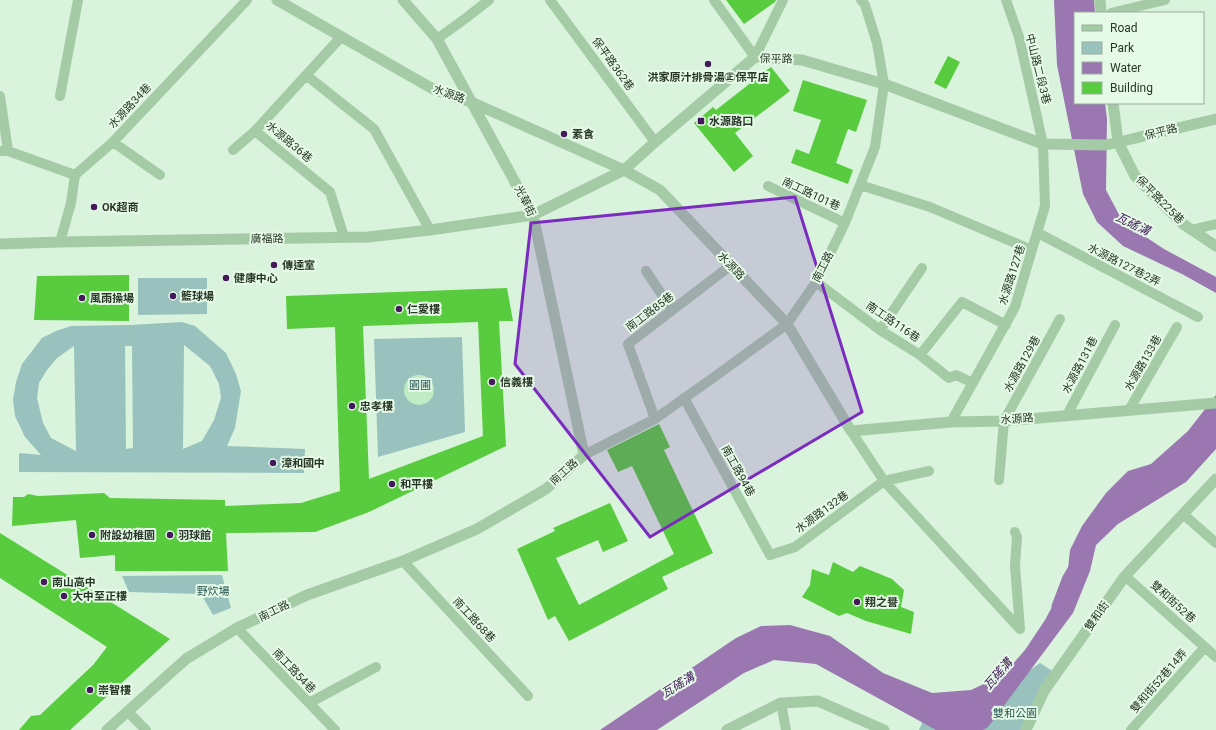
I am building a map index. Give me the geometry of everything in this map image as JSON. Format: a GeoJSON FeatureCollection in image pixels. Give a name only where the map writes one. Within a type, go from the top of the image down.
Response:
{"type":"FeatureCollection","features":[{"type":"Feature","properties":{"kind":"street","name":"水源路"},"geometry":{"type":"LineString","coordinates":[[278,0],[433,89],[471,102],[624,170],[660,190],[730,266],[787,324],[851,431],[951,422],[1004,421],[1216,403]]}},
{"type":"Feature","properties":{"kind":"street","name":"光華街"},"geometry":{"type":"LineString","coordinates":[[403,0],[437,39],[533,215],[584,454]]}},
{"type":"Feature","properties":{"kind":"street"},"geometry":{"type":"LineString","coordinates":[[1100,0],[1101,12]]}},
{"type":"Feature","properties":{"kind":"street","name":"保平路"},"geometry":{"type":"LineString","coordinates":[[533,215],[624,170],[755,57],[802,60],[884,84],[1044,144],[1106,145],[1216,119]]}},
{"type":"Feature","properties":{"kind":"street","name":"保平路225巷"},"geometry":{"type":"LineString","coordinates":[[1113,104],[1118,142],[1135,176],[1183,224],[1216,246]]}},
{"type":"Feature","properties":{"kind":"street","name":"廣福路"},"geometry":{"type":"LineString","coordinates":[[0,244],[368,237],[430,230],[533,215]]}},
{"type":"Feature","properties":{"kind":"street","name":"南工路"},"geometry":{"type":"LineString","coordinates":[[107,730],[186,659],[237,628],[307,595],[403,561],[477,530],[546,489],[584,454]]}},
{"type":"Feature","properties":{"kind":"street","name":"雙和街"},"geometry":{"type":"LineString","coordinates":[[1026,730],[1044,691],[1125,576],[1216,479]]}},
{"type":"Feature","properties":{"kind":"street"},"geometry":{"type":"LineString","coordinates":[[727,730],[782,703],[818,701],[882,730]]}},
{"type":"Feature","properties":{"kind":"lane"},"geometry":{"type":"LineString","coordinates":[[60,96],[78,0]]}},
{"type":"Feature","properties":{"kind":"lane","name":"水源路34巷"},"geometry":{"type":"LineString","coordinates":[[75,175],[113,142],[247,0]]}},
{"type":"Feature","properties":{"kind":"lane"},"geometry":{"type":"LineString","coordinates":[[437,39],[489,0]]}},
{"type":"Feature","properties":{"kind":"lane","name":"保平路362巷"},"geometry":{"type":"LineString","coordinates":[[550,0],[656,142]]}},
{"type":"Feature","properties":{"kind":"lane"},"geometry":{"type":"LineString","coordinates":[[714,0],[755,57],[783,0]]}},
{"type":"Feature","properties":{"kind":"lane","name":"南工路"},"geometry":{"type":"LineString","coordinates":[[584,454],[655,419],[787,324],[816,282],[845,223],[875,147],[884,84],[877,43],[865,5],[861,0]]}},
{"type":"Feature","properties":{"kind":"lane","name":"中山路二段3巷"},"geometry":{"type":"LineString","coordinates":[[1006,0],[1019,37],[1044,144]]}},
{"type":"Feature","properties":{"kind":"lane"},"geometry":{"type":"LineString","coordinates":[[1115,12],[1165,0]]}},
{"type":"Feature","properties":{"kind":"lane","name":"水源路36巷"},"geometry":{"type":"LineString","coordinates":[[341,37],[255,131],[330,192],[344,237]]}},
{"type":"Feature","properties":{"kind":"lane"},"geometry":{"type":"LineString","coordinates":[[306,75],[374,129],[430,230]]}},
{"type":"Feature","properties":{"kind":"lane"},"geometry":{"type":"LineString","coordinates":[[0,96],[4,151],[75,175],[71,203],[60,242]]}},
{"type":"Feature","properties":{"kind":"lane"},"geometry":{"type":"LineString","coordinates":[[233,150],[255,131]]}},
{"type":"Feature","properties":{"kind":"lane"},"geometry":{"type":"LineString","coordinates":[[113,142],[160,175]]}},
{"type":"Feature","properties":{"kind":"lane","name":"水源路127巷"},"geometry":{"type":"LineString","coordinates":[[951,422],[1015,307],[1046,206],[1044,144]]}},
{"type":"Feature","properties":{"kind":"lane"},"geometry":{"type":"LineString","coordinates":[[860,185],[930,207],[1032,250]]}},
{"type":"Feature","properties":{"kind":"lane","name":"南工路101巷"},"geometry":{"type":"LineString","coordinates":[[768,186],[845,223]]}},
{"type":"Feature","properties":{"kind":"lane"},"geometry":{"type":"LineString","coordinates":[[1191,230],[1216,224]]}},
{"type":"Feature","properties":{"kind":"lane","name":"水源路127巷2弄"},"geometry":{"type":"LineString","coordinates":[[1038,233],[1198,317]]}},
{"type":"Feature","properties":{"kind":"lane","name":"南工路85巷"},"geometry":{"type":"LineString","coordinates":[[655,419],[628,344],[730,266]]}},
{"type":"Feature","properties":{"kind":"lane"},"geometry":{"type":"LineString","coordinates":[[880,330],[922,268]]}},
{"type":"Feature","properties":{"kind":"lane"},"geometry":{"type":"LineString","coordinates":[[646,271],[672,310]]}},
{"type":"Feature","properties":{"kind":"lane","name":"南工路116巷"},"geometry":{"type":"LineString","coordinates":[[816,282],[880,330],[920,355],[962,302],[1006,325]]}},
{"type":"Feature","properties":{"kind":"lane","name":"水源路129巷"},"geometry":{"type":"LineString","coordinates":[[1004,421],[1060,319]]}},
{"type":"Feature","properties":{"kind":"lane","name":"水源路131巷"},"geometry":{"type":"LineString","coordinates":[[1067,415],[1115,325]]}},
{"type":"Feature","properties":{"kind":"lane","name":"水源路133巷"},"geometry":{"type":"LineString","coordinates":[[1129,410],[1177,327]]}},
{"type":"Feature","properties":{"kind":"lane"},"geometry":{"type":"LineString","coordinates":[[920,355],[949,378],[956,375],[973,383]]}},
{"type":"Feature","properties":{"kind":"lane","name":"南工路94巷"},"geometry":{"type":"LineString","coordinates":[[684,398],[770,555]]}},
{"type":"Feature","properties":{"kind":"lane"},"geometry":{"type":"LineString","coordinates":[[999,480],[1004,421]]}},
{"type":"Feature","properties":{"kind":"lane"},"geometry":{"type":"LineString","coordinates":[[851,431],[884,481],[1020,630],[1015,566],[1017,537],[1015,532]]}},
{"type":"Feature","properties":{"kind":"lane"},"geometry":{"type":"LineString","coordinates":[[884,481],[929,471]]}},
{"type":"Feature","properties":{"kind":"lane","name":"水源路132巷"},"geometry":{"type":"LineString","coordinates":[[770,555],[794,547],[884,481]]}},
{"type":"Feature","properties":{"kind":"lane"},"geometry":{"type":"LineString","coordinates":[[1183,514],[1216,543]]}},
{"type":"Feature","properties":{"kind":"lane","name":"南工路68巷"},"geometry":{"type":"LineString","coordinates":[[403,561],[528,696]]}},
{"type":"Feature","properties":{"kind":"lane","name":"雙和街52巷"},"geometry":{"type":"LineString","coordinates":[[1125,576],[1216,657]]}},
{"type":"Feature","properties":{"kind":"lane","name":"南工路54巷"},"geometry":{"type":"LineString","coordinates":[[237,628],[335,730]]}},
{"type":"Feature","properties":{"kind":"lane","name":"雙和街52巷14弄"},"geometry":{"type":"LineString","coordinates":[[1131,730],[1205,647]]}},
{"type":"Feature","properties":{"kind":"lane"},"geometry":{"type":"LineString","coordinates":[[309,703],[376,667]]}},
{"type":"Feature","properties":{"kind":"lane"},"geometry":{"type":"LineString","coordinates":[[782,703],[786,730]]}},
{"type":"Feature","properties":{"kind":"lane"},"geometry":{"type":"LineString","coordinates":[[128,712],[146,730]]}},
{"type":"Feature","properties":{"kind":"highlighted area"},"geometry":{"type":"Polygon","coordinates":[[[795,197],[862,412],[650,537],[515,364],[531,223],[795,197]]]}},
{"type":"Feature","properties":{"kind":"green space","name":"籃球場"},"geometry":{"type":"Polygon","coordinates":[[[138,278],[207,278],[207,314],[138,315],[138,278]]]}},
{"type":"Feature","properties":{"kind":"green space"},"geometry":{"type":"Polygon","coordinates":[[[182,322],[195,326],[226,353],[236,374],[241,391],[235,428],[227,446],[305,449],[304,473],[19,472],[19,453],[41,455],[25,437],[15,416],[13,400],[16,382],[22,364],[42,338],[56,331],[71,326],[182,322]],[[184,345],[183,449],[202,441],[214,420],[221,398],[219,384],[210,366],[184,345]],[[74,346],[57,358],[39,383],[37,398],[43,423],[51,438],[76,451],[74,346]],[[125,346],[126,449],[133,448],[132,346],[125,346]]]}},
{"type":"Feature","properties":{"kind":"green space","name":"園圃"},"geometry":{"type":"Polygon","coordinates":[[[462,337],[465,432],[378,457],[374,339],[462,337]]]}},
{"type":"Feature","properties":{"kind":"green space","name":"野炊場"},"geometry":{"type":"Polygon","coordinates":[[[222,575],[231,608],[213,615],[201,594],[129,592],[122,576],[222,575]]]}},
{"type":"Feature","properties":{"kind":"green space","name":"雙和公園"},"geometry":{"type":"Polygon","coordinates":[[[1040,663],[1057,674],[1026,730],[919,730],[925,716],[1026,673],[1040,663]]]}},
{"type":"Feature","properties":{"kind":"shaded area"},"geometry":{"type":"Polygon","coordinates":[[[419,375],[430,379],[434,390],[430,401],[419,405],[408,401],[404,390],[408,379],[419,375]]]}},
{"type":"Feature","properties":{"kind":"water"},"geometry":{"type":"Polygon","coordinates":[[[1054,0],[1094,0],[1095,12],[1074,12],[1074,104],[1105,104],[1107,119],[1106,190],[1123,222],[1164,249],[1216,277],[1216,293],[1182,274],[1123,246],[1097,222],[1083,194],[1057,65],[1054,0]]]}},
{"type":"Feature","properties":{"kind":"water"},"geometry":{"type":"Polygon","coordinates":[[[1216,395],[1216,449],[1186,482],[1118,524],[1096,545],[1090,571],[1073,613],[988,727],[983,730],[936,730],[816,664],[774,660],[744,673],[657,730],[600,730],[736,638],[761,626],[790,625],[830,636],[883,673],[932,693],[971,690],[1003,675],[1025,650],[1045,620],[1067,579],[1070,550],[1082,526],[1106,493],[1128,471],[1151,464],[1188,431],[1216,395]]]}},
{"type":"Feature","properties":{"kind":"building"},"geometry":{"type":"Polygon","coordinates":[[[726,0],[776,0],[744,24],[726,0]]]}},
{"type":"Feature","properties":{"kind":"building"},"geometry":{"type":"Polygon","coordinates":[[[948,56],[960,62],[946,89],[934,83],[948,56]]]}},
{"type":"Feature","properties":{"kind":"building"},"geometry":{"type":"Polygon","coordinates":[[[771,67],[790,91],[735,133],[753,156],[734,172],[694,123],[713,107],[716,110],[771,67]]]}},
{"type":"Feature","properties":{"kind":"building"},"geometry":{"type":"Polygon","coordinates":[[[803,80],[867,100],[856,132],[848,129],[836,163],[853,170],[848,184],[791,163],[796,149],[809,154],[821,120],[793,111],[803,80]]]}},
{"type":"Feature","properties":{"kind":"building","name":"風雨操場"},"geometry":{"type":"Polygon","coordinates":[[[129,275],[129,321],[34,320],[37,276],[129,275]]]}},
{"type":"Feature","properties":{"kind":"building"},"geometry":{"type":"Polygon","coordinates":[[[507,288],[513,321],[499,321],[506,446],[369,512],[315,532],[226,533],[228,571],[115,571],[115,555],[80,558],[76,520],[12,526],[13,497],[24,497],[28,494],[38,496],[104,493],[110,498],[225,500],[225,506],[301,503],[340,491],[335,327],[287,329],[286,296],[507,288]],[[478,322],[363,326],[369,479],[483,436],[478,322]]]}},
{"type":"Feature","properties":{"kind":"building"},"geometry":{"type":"Polygon","coordinates":[[[659,424],[670,447],[664,450],[713,553],[662,577],[668,589],[569,641],[555,616],[548,620],[517,549],[555,531],[553,528],[610,503],[628,541],[603,552],[598,540],[556,558],[579,605],[674,554],[632,466],[618,472],[607,450],[659,424]]]}},
{"type":"Feature","properties":{"kind":"building"},"geometry":{"type":"Polygon","coordinates":[[[0,533],[170,639],[70,730],[19,730],[31,716],[40,715],[93,665],[107,647],[0,578],[0,533]]]}},
{"type":"Feature","properties":{"kind":"building","name":"翔之譽"},"geometry":{"type":"Polygon","coordinates":[[[833,562],[853,572],[860,566],[892,579],[904,590],[901,607],[914,612],[911,634],[866,621],[847,613],[839,616],[802,597],[810,585],[812,569],[829,575],[833,562]]]}},
{"type":"Feature","properties":{"kind":"waterway","name":"瓦磘溝"},"geometry":{"type":"LineString","coordinates":[[1054,606],[1065,577],[1071,567]]}},
{"type":"Feature","properties":{"kind":"place","name":"洪家原汁排骨湯㊣保平店"},"geometry":{"type":"Point","coordinates":[708,64]}},
{"type":"Feature","properties":{"kind":"place","name":"水源路口"},"geometry":{"type":"Point","coordinates":[701,121]}},
{"type":"Feature","properties":{"kind":"place","name":"素食"},"geometry":{"type":"Point","coordinates":[564,134]}},
{"type":"Feature","properties":{"kind":"place","name":"OK超商"},"geometry":{"type":"Point","coordinates":[94,207]}},
{"type":"Feature","properties":{"kind":"place","name":"傳達室"},"geometry":{"type":"Point","coordinates":[274,265]}},
{"type":"Feature","properties":{"kind":"place","name":"健康中心"},"geometry":{"type":"Point","coordinates":[226,278]}},
{"type":"Feature","properties":{"kind":"place","name":"籃球場"},"geometry":{"type":"Point","coordinates":[173,296]}},
{"type":"Feature","properties":{"kind":"place","name":"風雨操場"},"geometry":{"type":"Point","coordinates":[82,298]}},
{"type":"Feature","properties":{"kind":"place","name":"仁愛樓"},"geometry":{"type":"Point","coordinates":[399,309]}},
{"type":"Feature","properties":{"kind":"place","name":"信義樓"},"geometry":{"type":"Point","coordinates":[492,382]}},
{"type":"Feature","properties":{"kind":"place","name":"忠孝樓"},"geometry":{"type":"Point","coordinates":[352,406]}},
{"type":"Feature","properties":{"kind":"place","name":"漳和國中"},"geometry":{"type":"Point","coordinates":[273,463]}},
{"type":"Feature","properties":{"kind":"place","name":"和平樓"},"geometry":{"type":"Point","coordinates":[392,484]}},
{"type":"Feature","properties":{"kind":"place","name":"附設幼稚園"},"geometry":{"type":"Point","coordinates":[92,535]}},
{"type":"Feature","properties":{"kind":"place","name":"羽球館"},"geometry":{"type":"Point","coordinates":[170,535]}},
{"type":"Feature","properties":{"kind":"place","name":"南山高中"},"geometry":{"type":"Point","coordinates":[44,582]}},
{"type":"Feature","properties":{"kind":"place","name":"大中至正樓"},"geometry":{"type":"Point","coordinates":[64,596]}},
{"type":"Feature","properties":{"kind":"place","name":"翔之譽"},"geometry":{"type":"Point","coordinates":[857,602]}},
{"type":"Feature","properties":{"kind":"place","name":"崇智樓"},"geometry":{"type":"Point","coordinates":[90,690]}}]}
